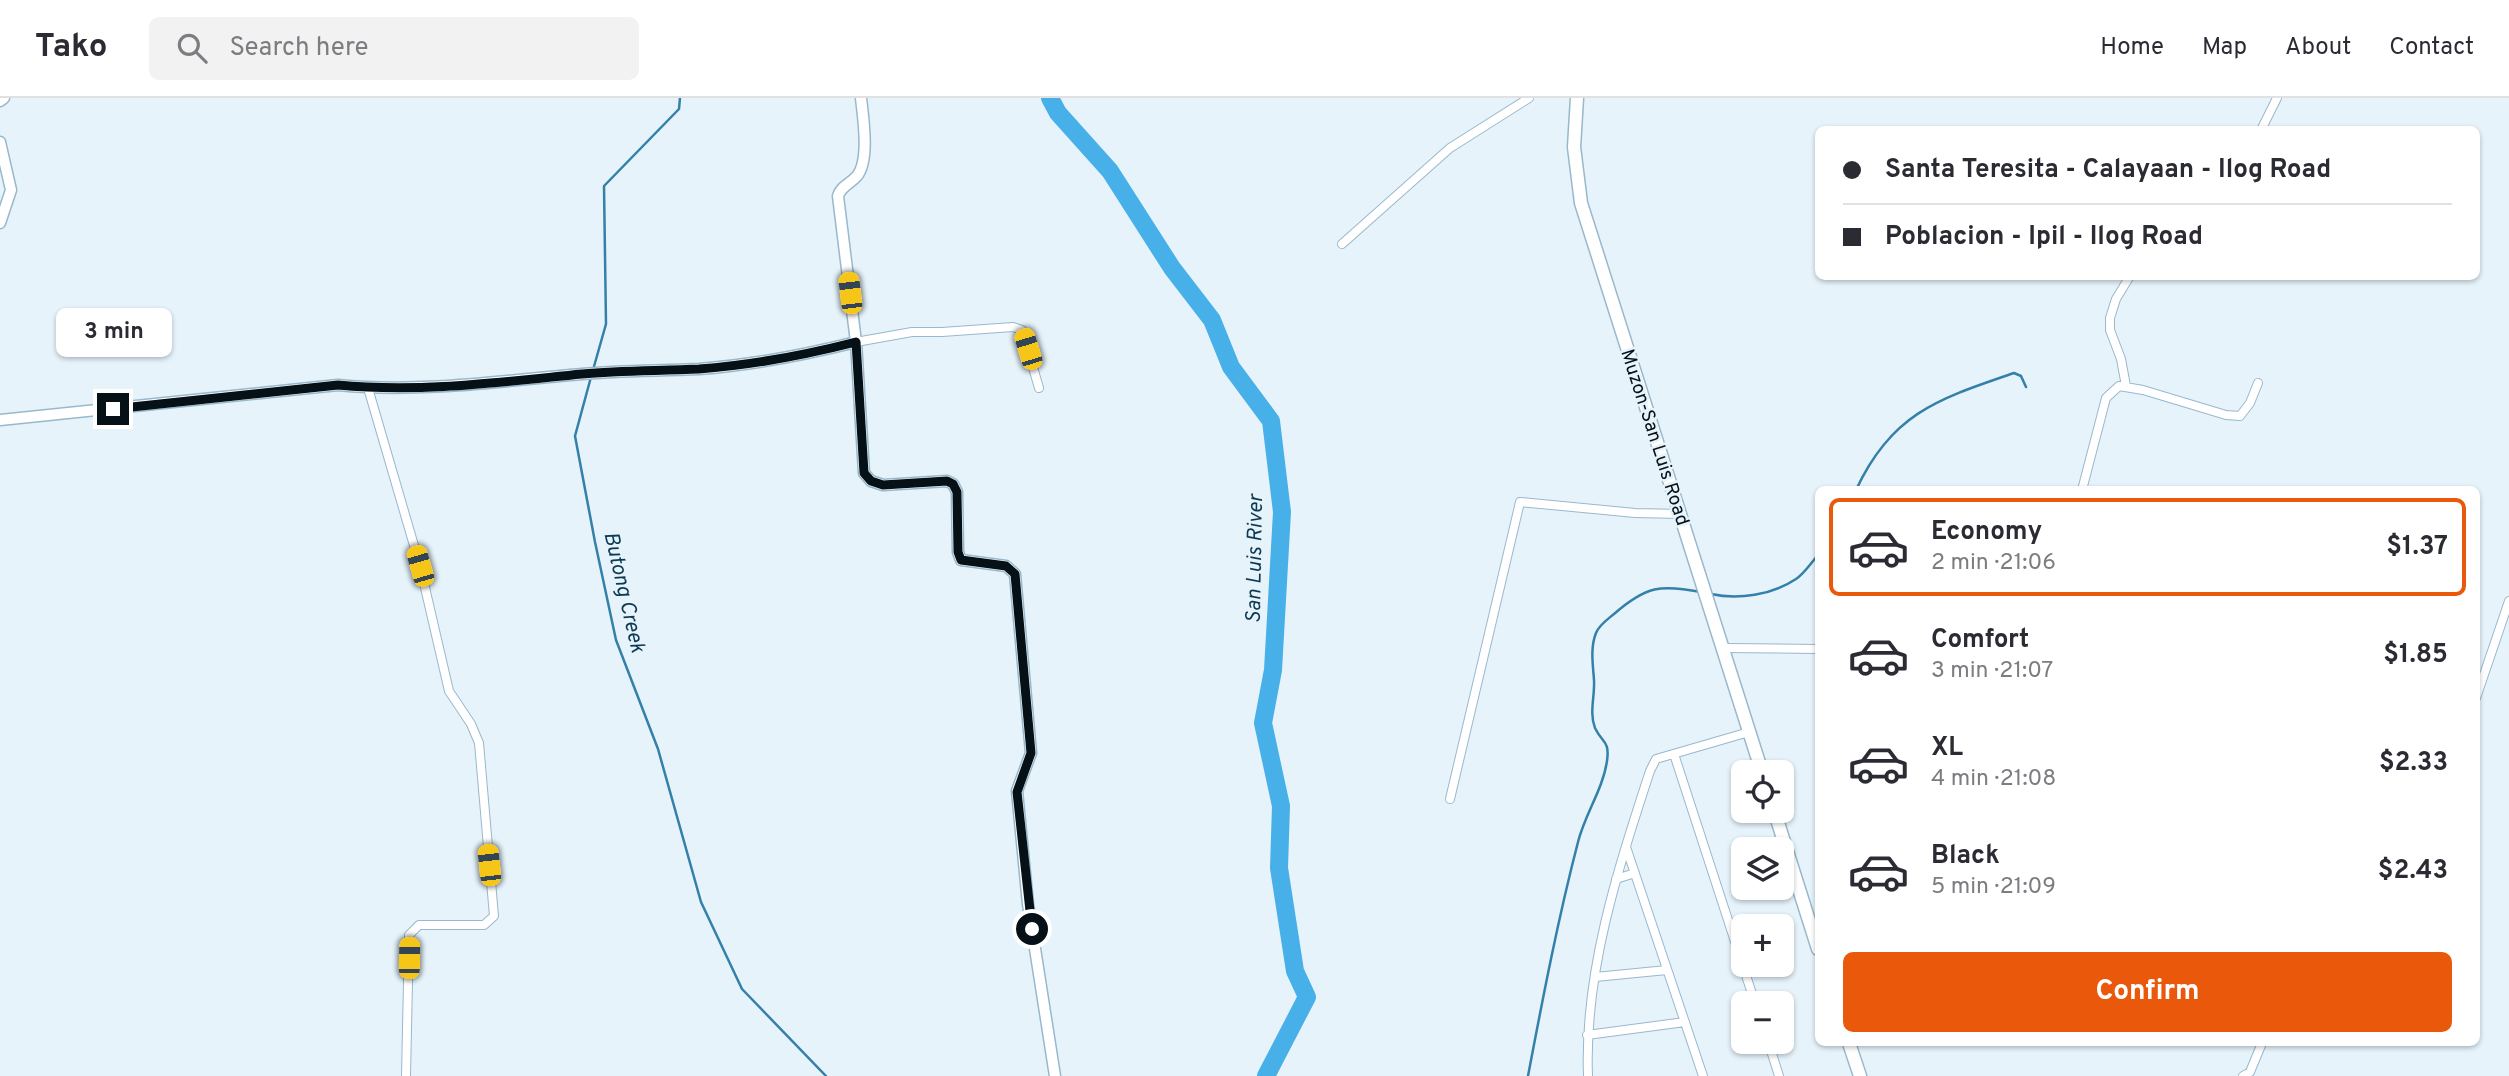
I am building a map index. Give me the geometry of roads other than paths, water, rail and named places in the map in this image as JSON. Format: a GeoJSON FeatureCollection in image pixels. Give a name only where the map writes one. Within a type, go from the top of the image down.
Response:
{"type":"FeatureCollection","features":[{"type":"Feature","properties":{"kind":"main road","name":"Muzon-San Luis Road"},"geometry":{"type":"LineString","coordinates":[[1577,98],[1574,147],[1581,203],[1758,760]]}},
{"type":"Feature","properties":{"kind":"main road"},"geometry":{"type":"LineString","coordinates":[[1778,823],[1815,940]]}},
{"type":"Feature","properties":{"kind":"main road"},"geometry":{"type":"LineString","coordinates":[[1850,1046],[1860,1076]]}},
{"type":"Feature","properties":{"kind":"street"},"geometry":{"type":"LineString","coordinates":[[861,98],[865,132],[862,165],[857,176],[840,190],[838,196],[856,342],[864,473],[871,481],[883,485],[947,481],[953,484],[957,492],[958,552],[961,560],[1006,566],[1015,574],[1031,753],[1017,792],[1028,904],[1055,1076]]}},
{"type":"Feature","properties":{"kind":"street"},"geometry":{"type":"LineString","coordinates":[[1342,244],[1450,148],[1529,98]]}},
{"type":"Feature","properties":{"kind":"street"},"geometry":{"type":"LineString","coordinates":[[2263,126],[2277,98]]}},
{"type":"Feature","properties":{"kind":"street"},"geometry":{"type":"LineString","coordinates":[[0,142],[11,190],[0,223]]}},
{"type":"Feature","properties":{"kind":"street"},"geometry":{"type":"LineString","coordinates":[[2126,386],[2121,359],[2110,330],[2110,318],[2116,299],[2128,280]]}},
{"type":"Feature","properties":{"kind":"street"},"geometry":{"type":"LineString","coordinates":[[0,420],[338,385],[368,388],[496,384],[583,374],[700,369],[782,359],[912,332],[1013,327],[1022,330],[1039,388]]}},
{"type":"Feature","properties":{"kind":"street"},"geometry":{"type":"LineString","coordinates":[[2083,486],[2106,398],[2119,386],[2226,415],[2240,416],[2250,403],[2258,383]]}},
{"type":"Feature","properties":{"kind":"street"},"geometry":{"type":"LineString","coordinates":[[368,388],[420,566],[449,691],[471,724],[478,743],[495,916],[484,925],[419,925],[410,935],[407,1076]]}},
{"type":"Feature","properties":{"kind":"street"},"geometry":{"type":"LineString","coordinates":[[1450,799],[1520,502],[1635,513],[1682,514]]}},
{"type":"Feature","properties":{"kind":"street"},"geometry":{"type":"LineString","coordinates":[[2480,686],[2509,601]]}},
{"type":"Feature","properties":{"kind":"street"},"geometry":{"type":"LineString","coordinates":[[1723,648],[1815,649]]}},
{"type":"Feature","properties":{"kind":"street"},"geometry":{"type":"LineString","coordinates":[[1588,1076],[1587,1035],[1595,977],[1616,879],[1656,759],[1749,732]]}},
{"type":"Feature","properties":{"kind":"street"},"geometry":{"type":"LineString","coordinates":[[1675,754],[1751,991]]}},
{"type":"Feature","properties":{"kind":"street"},"geometry":{"type":"LineString","coordinates":[[1626,846],[1703,1076]]}},
{"type":"Feature","properties":{"kind":"street"},"geometry":{"type":"LineString","coordinates":[[1616,879],[1635,873]]}},
{"type":"Feature","properties":{"kind":"street"},"geometry":{"type":"LineString","coordinates":[[1595,977],[1667,970]]}},
{"type":"Feature","properties":{"kind":"street"},"geometry":{"type":"LineString","coordinates":[[1587,1035],[1685,1022]]}},
{"type":"Feature","properties":{"kind":"street"},"geometry":{"type":"LineString","coordinates":[[2243,1076],[2250,1072],[2261,1046]]}},
{"type":"Feature","properties":{"kind":"street"},"geometry":{"type":"LineString","coordinates":[[1772,1054],[1779,1076]]}},
{"type":"Feature","properties":{"kind":"waterway","name":"Butong Creek"},"geometry":{"type":"LineString","coordinates":[[593,370],[606,324],[604,186],[679,109],[680,98]]}},
{"type":"Feature","properties":{"kind":"waterway","name":"San Luis River"},"geometry":{"type":"LineString","coordinates":[[1050,98],[1058,113],[1110,171],[1172,268],[1212,320],[1231,367],[1271,421],[1282,512],[1273,670],[1263,723],[1281,806],[1279,868],[1295,971],[1307,997],[1266,1076]]}},
{"type":"Feature","properties":{"kind":"waterway"},"geometry":{"type":"LineString","coordinates":[[1858,486],[1885,443],[1920,412],[1962,391],[2014,373],[2021,376],[2026,387]]}},
{"type":"Feature","properties":{"kind":"waterway","name":"Butong Creek"},"geometry":{"type":"LineString","coordinates":[[591,377],[575,436],[595,542],[616,640],[658,749],[701,902],[742,989],[826,1076]]}},
{"type":"Feature","properties":{"kind":"waterway"},"geometry":{"type":"LineString","coordinates":[[1711,594],[1743,596],[1776,589],[1799,577],[1815,559]]}},
{"type":"Feature","properties":{"kind":"waterway"},"geometry":{"type":"LineString","coordinates":[[1528,1076],[1571,871],[1581,832],[1602,782],[1607,761],[1606,745],[1595,728],[1592,716],[1592,651],[1596,633],[1606,620],[1625,605],[1654,589],[1675,588],[1701,592]]}}]}
